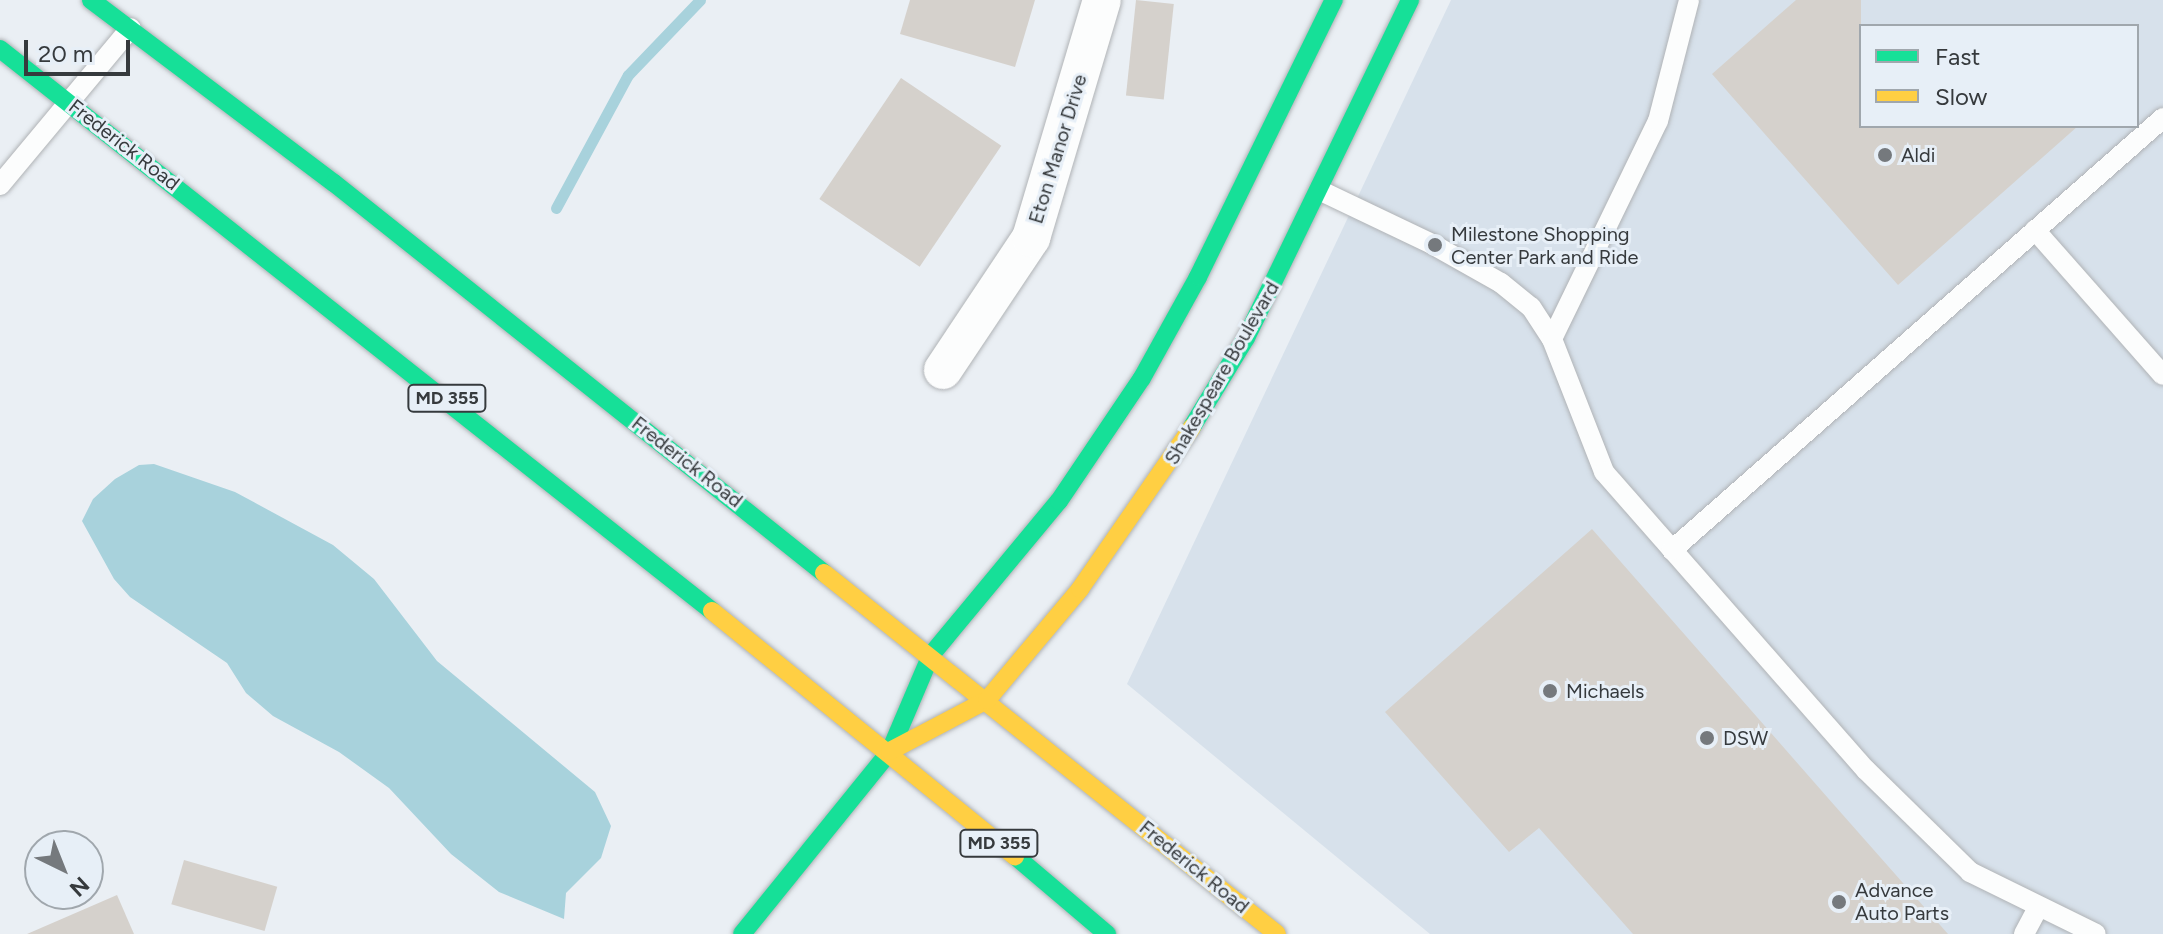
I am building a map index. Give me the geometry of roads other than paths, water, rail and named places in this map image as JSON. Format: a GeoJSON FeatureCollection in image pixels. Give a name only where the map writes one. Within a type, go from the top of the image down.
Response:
{"type":"FeatureCollection","features":[{"type":"Feature","properties":{"kind":"main road","name":"Frederick Road"},"geometry":{"type":"LineString","coordinates":[[91,0],[131,28],[931,655],[1277,934]]}},
{"type":"Feature","properties":{"kind":"main road","name":"Shakespeare Boulevard"},"geometry":{"type":"LineString","coordinates":[[742,934],[890,751],[931,655],[1059,501],[1142,378],[1212,251],[1334,0]]}},
{"type":"Feature","properties":{"kind":"main road","name":"Shakespeare Boulevard"},"geometry":{"type":"LineString","coordinates":[[890,751],[987,700],[1080,589],[1161,479],[1246,338],[1321,191],[1410,0]]}},
{"type":"Feature","properties":{"kind":"main road","name":"Frederick Road"},"geometry":{"type":"LineString","coordinates":[[0,49],[890,751],[1107,934]]}},
{"type":"Feature","properties":{"kind":"street","name":"Eton Manor Drive"},"geometry":{"type":"LineString","coordinates":[[943,370],[1031,238],[1102,0]]}},
{"type":"Feature","properties":{"kind":"lane"},"geometry":{"type":"LineString","coordinates":[[1552,339],[1658,121],[1689,0]]}},
{"type":"Feature","properties":{"kind":"lane"},"geometry":{"type":"LineString","coordinates":[[0,185],[131,28]]}},
{"type":"Feature","properties":{"kind":"lane"},"geometry":{"type":"LineString","coordinates":[[1672,550],[2163,118]]}},
{"type":"Feature","properties":{"kind":"lane"},"geometry":{"type":"LineString","coordinates":[[1321,191],[1501,283],[1531,307],[1552,339],[1604,472],[1932,840],[1970,872],[2096,934]]}},
{"type":"Feature","properties":{"kind":"lane"},"geometry":{"type":"LineString","coordinates":[[2035,230],[2163,375]]}},
{"type":"Feature","properties":{"kind":"lane"},"geometry":{"type":"LineString","coordinates":[[2024,934],[2038,908]]}},
{"type":"Feature","properties":{"kind":"water"},"geometry":{"type":"Polygon","coordinates":[[[154,464],[235,492],[333,545],[374,579],[437,661],[595,792],[611,826],[601,858],[566,893],[564,919],[499,892],[451,854],[389,788],[339,752],[273,716],[246,693],[227,663],[130,597],[114,579],[82,521],[93,499],[115,479],[139,465],[154,464]]]}},
{"type":"Feature","properties":{"kind":"waterway"},"geometry":{"type":"LineString","coordinates":[[556,208],[628,75],[700,0]]}},
{"type":"Feature","properties":{"kind":"place","name":"Aldi"},"geometry":{"type":"Point","coordinates":[1885,155]}},
{"type":"Feature","properties":{"kind":"place","name":"Milestone Shopping Center Park and Ride"},"geometry":{"type":"Point","coordinates":[1435,245]}},
{"type":"Feature","properties":{"kind":"place","name":"Michaels"},"geometry":{"type":"Point","coordinates":[1550,691]}},
{"type":"Feature","properties":{"kind":"place","name":"DSW"},"geometry":{"type":"Point","coordinates":[1707,738]}},
{"type":"Feature","properties":{"kind":"place","name":"Advance Auto Parts"},"geometry":{"type":"Point","coordinates":[1839,902]}}]}
